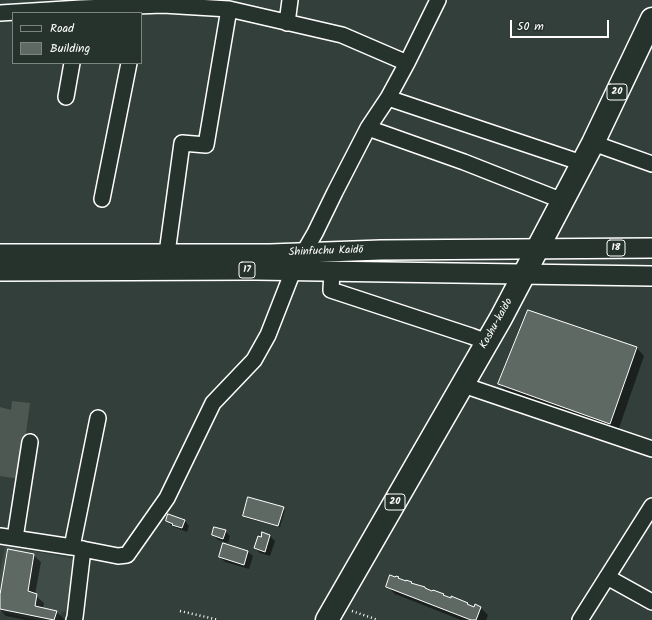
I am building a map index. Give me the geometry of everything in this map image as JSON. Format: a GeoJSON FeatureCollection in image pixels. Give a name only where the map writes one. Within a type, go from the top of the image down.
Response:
{"type":"FeatureCollection","features":[{"type":"Feature","properties":{"kind":"highway","name":"Koshu-kaido"},"geometry":{"type":"LineString","coordinates":[[331,613],[501,318],[593,143],[652,19]]}},
{"type":"Feature","properties":{"kind":"main road","name":"Shinfuchu Kaidō"},"geometry":{"type":"LineString","coordinates":[[0,254],[270,254],[381,250],[652,248]]}},
{"type":"Feature","properties":{"kind":"main road","name":"Shinfuchu Kaidō"},"geometry":{"type":"LineString","coordinates":[[0,271],[209,270],[652,276]]}},
{"type":"Feature","properties":{"kind":"street"},"geometry":{"type":"LineString","coordinates":[[287,23],[290,0]]}},
{"type":"Feature","properties":{"kind":"street"},"geometry":{"type":"LineString","coordinates":[[0,536],[118,556],[127,555],[167,498],[214,403],[254,360],[268,335],[294,271],[318,228],[368,128],[388,98],[407,63],[438,0]]}},
{"type":"Feature","properties":{"kind":"street"},"geometry":{"type":"LineString","coordinates":[[0,13],[27,6],[81,11],[135,10],[163,3],[229,9],[342,35],[407,63]]}},
{"type":"Feature","properties":{"kind":"street"},"geometry":{"type":"LineString","coordinates":[[167,253],[182,143],[206,145],[229,9]]}},
{"type":"Feature","properties":{"kind":"street"},"geometry":{"type":"LineString","coordinates":[[66,97],[72,64]]}},
{"type":"Feature","properties":{"kind":"street"},"geometry":{"type":"LineString","coordinates":[[102,199],[129,64]]}},
{"type":"Feature","properties":{"kind":"street"},"geometry":{"type":"LineString","coordinates":[[388,98],[582,163]]}},
{"type":"Feature","properties":{"kind":"street"},"geometry":{"type":"LineString","coordinates":[[368,128],[464,162],[561,204]]}},
{"type":"Feature","properties":{"kind":"street"},"geometry":{"type":"LineString","coordinates":[[593,143],[652,164]]}},
{"type":"Feature","properties":{"kind":"street"},"geometry":{"type":"LineString","coordinates":[[332,271],[331,290],[464,333],[487,342]]}},
{"type":"Feature","properties":{"kind":"street"},"geometry":{"type":"LineString","coordinates":[[463,385],[652,449]]}},
{"type":"Feature","properties":{"kind":"street"},"geometry":{"type":"LineString","coordinates":[[74,620],[77,548],[98,418]]}},
{"type":"Feature","properties":{"kind":"street"},"geometry":{"type":"LineString","coordinates":[[15,538],[30,442]]}},
{"type":"Feature","properties":{"kind":"street"},"geometry":{"type":"LineString","coordinates":[[580,620],[652,506]]}},
{"type":"Feature","properties":{"kind":"street"},"geometry":{"type":"LineString","coordinates":[[607,578],[652,602]]}},
{"type":"Feature","properties":{"kind":"path"},"geometry":{"type":"LineString","coordinates":[[180,611],[219,620]]}},
{"type":"Feature","properties":{"kind":"path"},"geometry":{"type":"LineString","coordinates":[[331,613],[378,620]]}},
{"type":"Feature","properties":{"kind":"shaded area"},"geometry":{"type":"Polygon","coordinates":[[[12,401],[30,403],[20,479],[0,476],[0,407],[11,410],[12,401]]]}},
{"type":"Feature","properties":{"kind":"shaded area"},"geometry":{"type":"Polygon","coordinates":[[[5,546],[74,559],[68,609],[61,613],[59,620],[36,620],[0,612],[0,572],[5,546]]]}},
{"type":"Feature","properties":{"kind":"building"},"geometry":{"type":"Polygon","coordinates":[[[528,310],[637,347],[610,424],[498,384],[528,310]]]}},
{"type":"Feature","properties":{"kind":"building"},"geometry":{"type":"Polygon","coordinates":[[[248,497],[284,507],[278,526],[243,516],[248,497]]]}},
{"type":"Feature","properties":{"kind":"building"},"geometry":{"type":"Polygon","coordinates":[[[168,514],[185,520],[182,528],[172,525],[173,524],[166,521],[168,514]]]}},
{"type":"Feature","properties":{"kind":"building"},"geometry":{"type":"Polygon","coordinates":[[[214,527],[226,530],[223,539],[212,535],[214,527]]]}},
{"type":"Feature","properties":{"kind":"building"},"geometry":{"type":"Polygon","coordinates":[[[262,532],[270,535],[265,552],[254,548],[258,536],[261,537],[262,532]]]}},
{"type":"Feature","properties":{"kind":"building"},"geometry":{"type":"Polygon","coordinates":[[[223,543],[248,551],[244,565],[219,557],[223,543]]]}},
{"type":"Feature","properties":{"kind":"building"},"geometry":{"type":"Polygon","coordinates":[[[8,549],[34,554],[28,591],[37,594],[35,606],[57,611],[54,620],[0,609],[0,595],[8,549]]]}},
{"type":"Feature","properties":{"kind":"building"},"geometry":{"type":"Polygon","coordinates":[[[390,575],[399,577],[398,578],[444,594],[443,595],[451,598],[451,596],[474,607],[475,604],[481,607],[476,620],[471,620],[386,587],[390,575]]]}}]}
